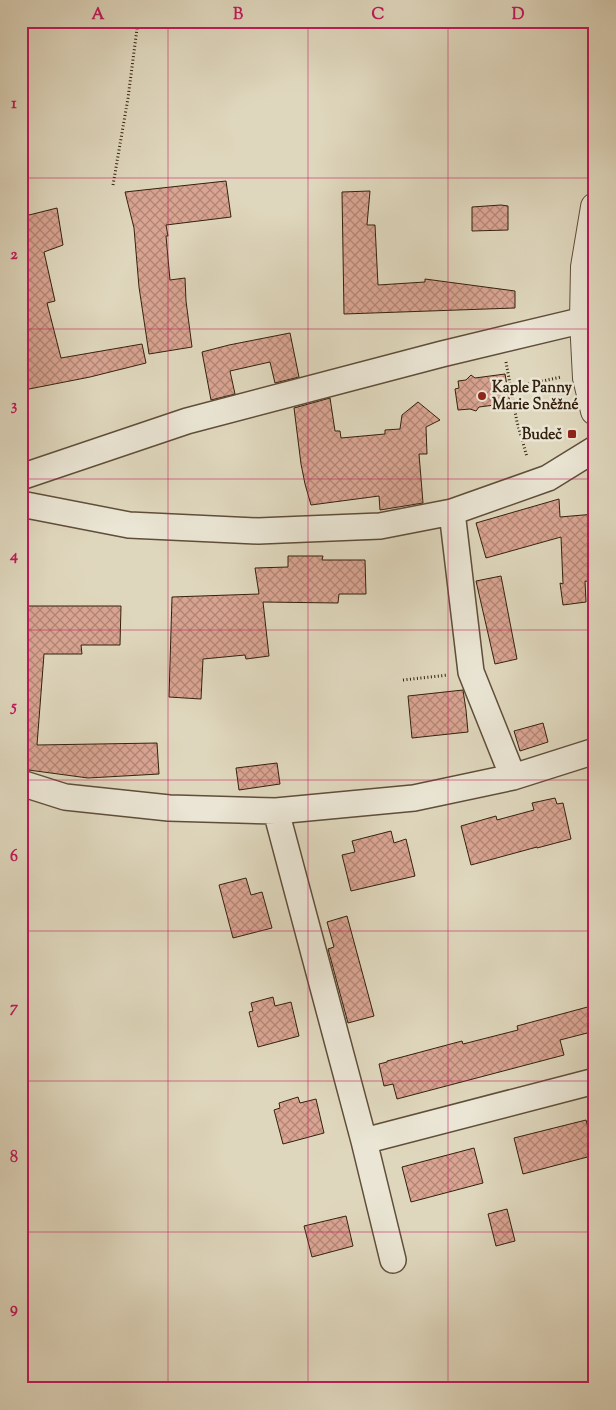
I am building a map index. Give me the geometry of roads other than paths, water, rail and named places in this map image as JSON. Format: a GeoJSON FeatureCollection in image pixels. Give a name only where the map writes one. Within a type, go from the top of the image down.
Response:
{"type":"FeatureCollection","features":[{"type":"Feature","properties":{"kind":"street"},"geometry":{"type":"LineString","coordinates":[[595,207],[585,267],[584,320],[587,378],[595,411]]}},
{"type":"Feature","properties":{"kind":"street"},"geometry":{"type":"LineString","coordinates":[[21,477],[187,421],[442,354],[584,320]]}},
{"type":"Feature","properties":{"kind":"street"},"geometry":{"type":"LineString","coordinates":[[21,504],[129,525],[258,531],[380,526],[452,512],[548,478],[595,449]]}},
{"type":"Feature","properties":{"kind":"street"},"geometry":{"type":"LineString","coordinates":[[452,512],[471,672],[513,777]]}},
{"type":"Feature","properties":{"kind":"street"},"geometry":{"type":"LineString","coordinates":[[21,783],[74,798],[169,808],[276,811],[414,798],[513,777],[595,751]]}},
{"type":"Feature","properties":{"kind":"street"},"geometry":{"type":"LineString","coordinates":[[276,811],[364,1141],[393,1260]]}},
{"type":"Feature","properties":{"kind":"street"},"geometry":{"type":"LineString","coordinates":[[364,1141],[595,1081]]}},
{"type":"Feature","properties":{"kind":"place","name":"Kaple Panny Marie Sněžné"},"geometry":{"type":"Point","coordinates":[482,396]}},
{"type":"Feature","properties":{"kind":"place","name":"Budeč"},"geometry":{"type":"Point","coordinates":[572,434]}}]}
